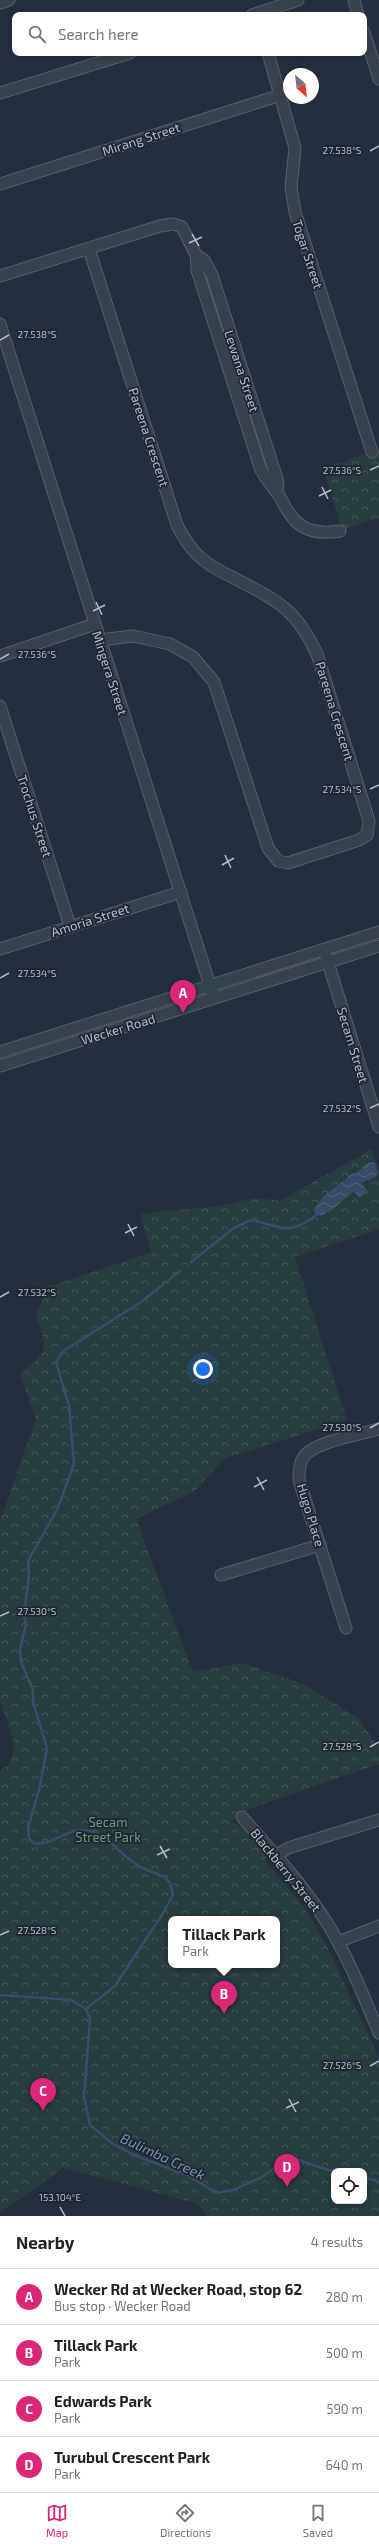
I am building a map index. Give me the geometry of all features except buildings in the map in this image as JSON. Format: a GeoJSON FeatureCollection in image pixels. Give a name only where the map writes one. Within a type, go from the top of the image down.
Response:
{"type":"FeatureCollection","features":[{"type":"Feature","properties":{"kind":"street"},"geometry":{"type":"LineString","coordinates":[[0,3],[9,0]]}},
{"type":"Feature","properties":{"kind":"street"},"geometry":{"type":"LineString","coordinates":[[264,12],[298,0]]}},
{"type":"Feature","properties":{"kind":"street"},"geometry":{"type":"LineString","coordinates":[[354,0],[357,12]]}},
{"type":"Feature","properties":{"kind":"street"},"geometry":{"type":"LineString","coordinates":[[367,41],[379,79]]}},
{"type":"Feature","properties":{"kind":"street"},"geometry":{"type":"LineString","coordinates":[[0,93],[120,56]]}},
{"type":"Feature","properties":{"kind":"street","name":"Togar Street"},"geometry":{"type":"LineString","coordinates":[[269,56],[281,94],[295,148],[291,187],[295,212],[372,452]]}},
{"type":"Feature","properties":{"kind":"street","name":"Mirang Street"},"geometry":{"type":"LineString","coordinates":[[0,184],[281,94]]}},
{"type":"Feature","properties":{"kind":"street","name":"Lewana Street"},"geometry":{"type":"LineString","coordinates":[[0,276],[173,224],[182,227],[196,255],[204,260],[212,275],[278,482],[277,492],[291,516],[300,525],[322,533],[340,531]]}},
{"type":"Feature","properties":{"kind":"street","name":"Pareena Crescent"},"geometry":{"type":"LineString","coordinates":[[89,249],[176,525],[199,557],[218,570],[274,599],[292,613],[307,632],[317,654],[369,821],[366,835],[359,840],[288,863],[278,861],[268,848],[214,682],[193,657],[170,644],[132,636],[100,640]]}},
{"type":"Feature","properties":{"kind":"street","name":"Mingera Street"},"geometry":{"type":"LineString","coordinates":[[0,324],[214,998]]}},
{"type":"Feature","properties":{"kind":"street"},"geometry":{"type":"LineString","coordinates":[[0,656],[95,624]]}},
{"type":"Feature","properties":{"kind":"street","name":"Trochus Street"},"geometry":{"type":"LineString","coordinates":[[0,706],[70,926]]}},
{"type":"Feature","properties":{"kind":"street","name":"Amoria Street"},"geometry":{"type":"LineString","coordinates":[[0,949],[181,892]]}},
{"type":"Feature","properties":{"kind":"street","name":"Wecker Road"},"geometry":{"type":"LineString","coordinates":[[0,1052],[379,932]]}},
{"type":"Feature","properties":{"kind":"street","name":"Wecker Road"},"geometry":{"type":"LineString","coordinates":[[0,1066],[379,946]]}},
{"type":"Feature","properties":{"kind":"street"},"geometry":{"type":"LineString","coordinates":[[324,950],[328,962]]}},
{"type":"Feature","properties":{"kind":"street","name":"Secam Street"},"geometry":{"type":"LineString","coordinates":[[328,962],[379,1127]]}},
{"type":"Feature","properties":{"kind":"street","name":"Hugo Place"},"geometry":{"type":"LineString","coordinates":[[346,1628],[299,1480],[303,1458],[316,1447],[379,1429]]}},
{"type":"Feature","properties":{"kind":"street"},"geometry":{"type":"LineString","coordinates":[[221,1575],[320,1544]]}},
{"type":"Feature","properties":{"kind":"street","name":"Blackberry Street"},"geometry":{"type":"LineString","coordinates":[[242,1817],[310,1897],[338,1942],[378,2028]]}},
{"type":"Feature","properties":{"kind":"street"},"geometry":{"type":"LineString","coordinates":[[276,1856],[288,1848],[379,1820]]}},
{"type":"Feature","properties":{"kind":"street"},"geometry":{"type":"LineString","coordinates":[[338,1942],[379,1926]]}},
{"type":"Feature","properties":{"kind":"green space"},"geometry":{"type":"Polygon","coordinates":[[[379,450],[379,518],[342,530],[323,468],[379,450]]]}},
{"type":"Feature","properties":{"kind":"green space","name":"Secam Street Park"},"geometry":{"type":"Polygon","coordinates":[[[372,1149],[379,1171],[379,1229],[295,1257],[347,1420],[224,1459],[194,1492],[136,1519],[193,1672],[241,1663],[304,1684],[358,1718],[379,1748],[379,1764],[249,1809],[232,1821],[265,1843],[266,1862],[303,1906],[326,1944],[379,2058],[379,2216],[207,2216],[196,2203],[63,2168],[0,2213],[0,1771],[9,1764],[15,1746],[0,1700],[0,1521],[36,1419],[20,1375],[36,1360],[43,1349],[43,1336],[36,1316],[48,1287],[151,1252],[140,1215],[218,1206],[261,1199],[279,1201],[372,1149]]]}},
{"type":"Feature","properties":{"kind":"water"},"geometry":{"type":"Polygon","coordinates":[[[374,1162],[378,1173],[375,1177],[361,1183],[368,1191],[359,1198],[354,1191],[333,1209],[321,1216],[315,1213],[314,1209],[323,1197],[353,1173],[355,1174],[368,1163],[374,1162]]]}},
{"type":"Feature","properties":{"kind":"waterway"},"geometry":{"type":"LineString","coordinates":[[191,1262],[234,1228],[251,1220],[279,1227],[293,1228],[319,1213]]}},
{"type":"Feature","properties":{"kind":"waterway"},"geometry":{"type":"LineString","coordinates":[[86,2009],[115,1986],[162,1915],[173,1895],[170,1885],[166,1879],[161,1875],[139,1866],[110,1842],[96,1833],[88,1830],[74,1831],[46,1843],[33,1843],[29,1838],[28,1828],[40,1786],[47,1748],[33,1702],[33,1690],[21,1662],[20,1649],[26,1624],[24,1615],[29,1575],[28,1561],[57,1510],[74,1464],[69,1406],[56,1362],[62,1352],[141,1302],[180,1271]]}},
{"type":"Feature","properties":{"kind":"waterway","name":"Bulimba Creek"},"geometry":{"type":"LineString","coordinates":[[0,1995],[71,2000],[86,2009],[90,2019],[84,2097],[90,2125],[113,2144],[136,2156],[187,2175],[217,2193],[233,2190],[260,2178],[282,2163],[296,2159],[331,2171]]}},
{"type":"Feature","properties":{"kind":"waterway","name":"Bulimba Creek"},"geometry":{"type":"LineString","coordinates":[[367,2179],[375,2180],[379,2183]]}},
{"type":"Feature","properties":{"kind":"place","name":"Wecker Rd at Wecker Road, stop 62"},"geometry":{"type":"Point","coordinates":[183,1013]}},
{"type":"Feature","properties":{"kind":"place","name":"Tillack Park"},"geometry":{"type":"Point","coordinates":[224,2014]}},
{"type":"Feature","properties":{"kind":"place","name":"Edwards Park"},"geometry":{"type":"Point","coordinates":[43,2111]}},
{"type":"Feature","properties":{"kind":"place","name":"Turubul Crescent Park"},"geometry":{"type":"Point","coordinates":[287,2187]}}]}
